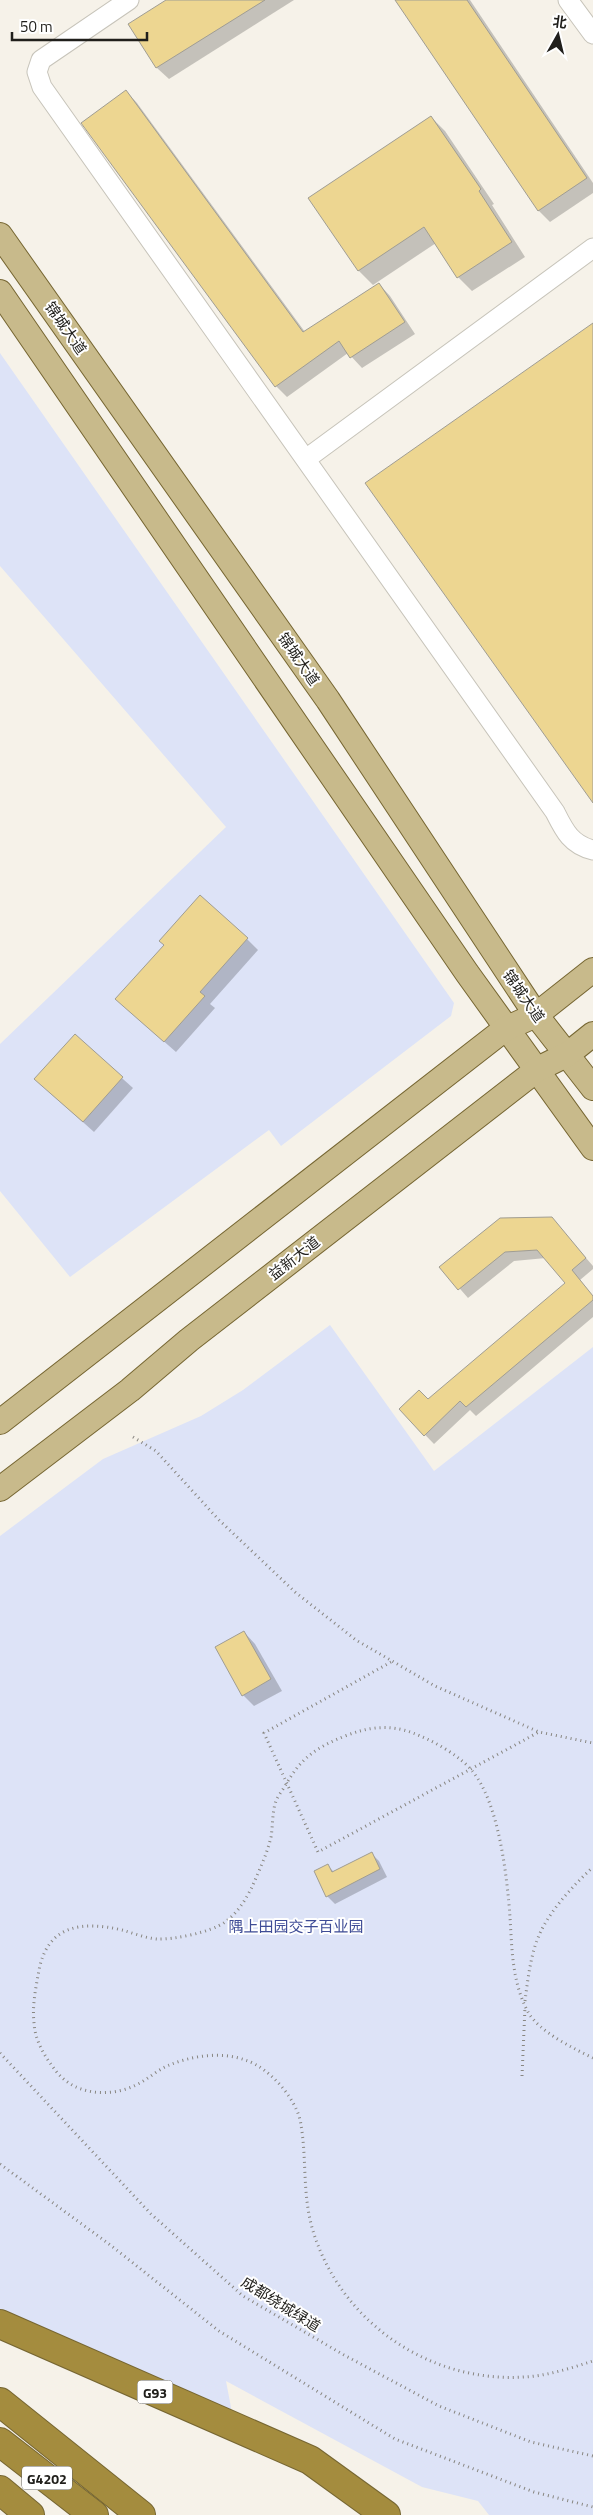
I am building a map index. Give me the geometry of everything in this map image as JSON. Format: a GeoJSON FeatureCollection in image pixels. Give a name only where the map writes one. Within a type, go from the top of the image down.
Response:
{"type":"FeatureCollection","features":[{"type":"Feature","properties":{"kind":"highway","name":"G93"},"geometry":{"type":"LineString","coordinates":[[0,2324],[310,2460],[386,2515]]}},
{"type":"Feature","properties":{"kind":"highway"},"geometry":{"type":"LineString","coordinates":[[0,2402],[141,2515]]}},
{"type":"Feature","properties":{"kind":"highway","name":"G4202"},"geometry":{"type":"LineString","coordinates":[[0,2442],[94,2515]]}},
{"type":"Feature","properties":{"kind":"highway","name":"G4202"},"geometry":{"type":"LineString","coordinates":[[0,2490],[30,2515]]}},
{"type":"Feature","properties":{"kind":"main road","name":"锦城大道"},"geometry":{"type":"LineString","coordinates":[[0,235],[328,700],[536,1015],[593,1088]]}},
{"type":"Feature","properties":{"kind":"main road"},"geometry":{"type":"LineString","coordinates":[[0,292],[505,1029],[538,1069],[593,1148]]}},
{"type":"Feature","properties":{"kind":"main road"},"geometry":{"type":"LineString","coordinates":[[0,1422],[505,1029],[536,1015],[593,970]]}},
{"type":"Feature","properties":{"kind":"main road","name":"益新大道"},"geometry":{"type":"LineString","coordinates":[[0,1490],[130,1390],[189,1340],[538,1069],[568,1054],[593,1034]]}},
{"type":"Feature","properties":{"kind":"lane"},"geometry":{"type":"LineString","coordinates":[[129,0],[41,60],[37,72],[42,87],[555,812],[569,838],[585,848],[593,850]]}},
{"type":"Feature","properties":{"kind":"lane"},"geometry":{"type":"LineString","coordinates":[[568,0],[593,34]]}},
{"type":"Feature","properties":{"kind":"lane"},"geometry":{"type":"LineString","coordinates":[[306,459],[593,248]]}},
{"type":"Feature","properties":{"kind":"path"},"geometry":{"type":"LineString","coordinates":[[134,1437],[156,1451],[218,1518],[295,1592],[356,1640],[434,1686],[539,1732],[593,1743]]}},
{"type":"Feature","properties":{"kind":"path"},"geometry":{"type":"LineString","coordinates":[[392,1661],[264,1733],[318,1852],[539,1732]]}},
{"type":"Feature","properties":{"kind":"path"},"geometry":{"type":"LineString","coordinates":[[593,2058],[561,2042],[530,2016],[513,1972],[503,1852],[491,1806],[470,1769],[440,1746],[409,1731],[375,1726],[316,1748],[294,1769],[276,1801],[271,1839],[260,1870],[245,1901],[225,1922],[197,1933],[158,1939],[94,1926],[67,1928],[53,1939],[42,1957],[35,1996],[34,2026],[42,2053],[62,2080],[87,2091],[107,2094],[135,2086],[165,2067],[191,2058],[216,2055],[247,2060],[272,2076],[290,2097],[301,2121],[306,2204],[314,2234],[329,2270],[349,2300],[376,2327],[406,2350],[443,2367],[480,2376],[525,2377],[567,2369],[593,2361]]}},
{"type":"Feature","properties":{"kind":"path"},"geometry":{"type":"LineString","coordinates":[[522,2076],[525,2003],[529,1972],[542,1930],[572,1888],[593,1867]]}},
{"type":"Feature","properties":{"kind":"path","name":"成都绕城绿道"},"geometry":{"type":"LineString","coordinates":[[0,2053],[150,2214],[243,2296],[344,2355],[439,2406],[531,2442],[593,2456]]}},
{"type":"Feature","properties":{"kind":"path"},"geometry":{"type":"LineString","coordinates":[[0,2164],[109,2244],[219,2331],[396,2439],[534,2492],[593,2507]]}},
{"type":"Feature","properties":{"kind":"green space"},"geometry":{"type":"Polygon","coordinates":[[[0,353],[454,1003],[451,1016],[281,1146],[269,1130],[70,1277],[0,1191],[0,1044],[226,827],[0,566],[0,353]]]}},
{"type":"Feature","properties":{"kind":"green space","name":"隅上田园交子百业园"},"geometry":{"type":"Polygon","coordinates":[[[330,1325],[434,1471],[593,1347],[593,2515],[489,2515],[478,2501],[422,2487],[226,2381],[233,2418],[0,2317],[0,1536],[103,1459],[201,1416],[243,1390],[330,1325]]]}},
{"type":"Feature","properties":{"kind":"building"},"geometry":{"type":"Polygon","coordinates":[[[166,0],[265,0],[156,68],[128,24],[166,0]]]}},
{"type":"Feature","properties":{"kind":"building"},"geometry":{"type":"Polygon","coordinates":[[[395,0],[467,0],[587,178],[538,211],[395,0]]]}},
{"type":"Feature","properties":{"kind":"building"},"geometry":{"type":"Polygon","coordinates":[[[126,90],[303,332],[379,283],[405,322],[350,358],[339,341],[275,387],[81,123],[126,90]]]}},
{"type":"Feature","properties":{"kind":"building"},"geometry":{"type":"Polygon","coordinates":[[[431,116],[481,189],[479,191],[512,242],[457,278],[424,227],[358,271],[308,198],[431,116]]]}},
{"type":"Feature","properties":{"kind":"building"},"geometry":{"type":"Polygon","coordinates":[[[593,323],[593,803],[365,483],[593,323]]]}},
{"type":"Feature","properties":{"kind":"building"},"geometry":{"type":"Polygon","coordinates":[[[200,895],[248,938],[200,992],[205,996],[164,1042],[115,999],[164,945],[159,941],[200,895]]]}},
{"type":"Feature","properties":{"kind":"building"},"geometry":{"type":"Polygon","coordinates":[[[75,1034],[123,1077],[83,1122],[34,1079],[75,1034]]]}},
{"type":"Feature","properties":{"kind":"building"},"geometry":{"type":"Polygon","coordinates":[[[552,1217],[586,1258],[572,1270],[593,1296],[593,1300],[466,1407],[460,1401],[424,1436],[399,1409],[419,1390],[428,1399],[565,1283],[537,1250],[505,1252],[458,1290],[439,1267],[500,1218],[552,1217]]]}},
{"type":"Feature","properties":{"kind":"building"},"geometry":{"type":"Polygon","coordinates":[[[244,1631],[271,1679],[242,1696],[215,1647],[244,1631]]]}},
{"type":"Feature","properties":{"kind":"building"},"geometry":{"type":"Polygon","coordinates":[[[372,1852],[380,1869],[326,1897],[314,1871],[328,1864],[332,1872],[372,1852]]]}}]}
